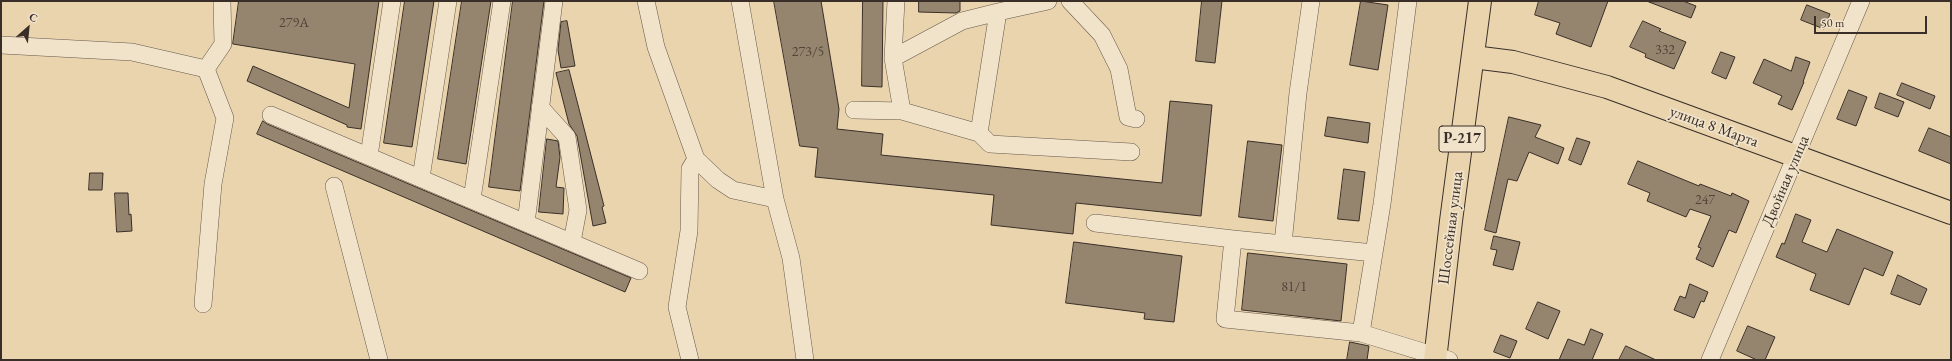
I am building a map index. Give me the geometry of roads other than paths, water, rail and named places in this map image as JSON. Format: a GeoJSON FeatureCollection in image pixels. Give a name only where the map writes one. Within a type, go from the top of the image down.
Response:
{"type":"FeatureCollection","features":[{"type":"Feature","properties":{"kind":"main road","name":"Шоссейная улица"},"geometry":{"type":"LineString","coordinates":[[1440,359],[1451,221],[1480,1]]}},
{"type":"Feature","properties":{"kind":"main road","name":"улица 8 Марта"},"geometry":{"type":"LineString","coordinates":[[1473,57],[1513,62],[1607,87],[1951,212]]}},
{"type":"Feature","properties":{"kind":"street"},"geometry":{"type":"LineString","coordinates":[[206,69],[223,44],[222,1]]}},
{"type":"Feature","properties":{"kind":"street"},"geometry":{"type":"LineString","coordinates":[[369,156],[392,1]]}},
{"type":"Feature","properties":{"kind":"street"},"geometry":{"type":"LineString","coordinates":[[421,178],[448,1]]}},
{"type":"Feature","properties":{"kind":"street"},"geometry":{"type":"LineString","coordinates":[[472,199],[502,1]]}},
{"type":"Feature","properties":{"kind":"street"},"geometry":{"type":"LineString","coordinates":[[526,222],[554,1]]}},
{"type":"Feature","properties":{"kind":"street"},"geometry":{"type":"LineString","coordinates":[[646,1],[656,47],[696,159],[718,180],[733,190],[775,199]]}},
{"type":"Feature","properties":{"kind":"street"},"geometry":{"type":"LineString","coordinates":[[740,1],[775,199],[791,258],[805,360]]}},
{"type":"Feature","properties":{"kind":"street"},"geometry":{"type":"LineString","coordinates":[[896,1],[893,58],[902,111]]}},
{"type":"Feature","properties":{"kind":"street"},"geometry":{"type":"LineString","coordinates":[[893,58],[962,21],[1048,1]]}},
{"type":"Feature","properties":{"kind":"street"},"geometry":{"type":"LineString","coordinates":[[1070,1],[1102,35],[1119,69],[1128,117],[1136,119]]}},
{"type":"Feature","properties":{"kind":"street"},"geometry":{"type":"LineString","coordinates":[[1283,244],[1298,93],[1311,1]]}},
{"type":"Feature","properties":{"kind":"street"},"geometry":{"type":"LineString","coordinates":[[1361,333],[1382,204],[1408,1]]}},
{"type":"Feature","properties":{"kind":"street","name":"Двойная улица"},"geometry":{"type":"LineString","coordinates":[[1710,360],[1861,1]]}},
{"type":"Feature","properties":{"kind":"street"},"geometry":{"type":"LineString","coordinates":[[979,133],[998,12]]}},
{"type":"Feature","properties":{"kind":"street"},"geometry":{"type":"LineString","coordinates":[[1,45],[132,52],[206,69]]}},
{"type":"Feature","properties":{"kind":"street"},"geometry":{"type":"LineString","coordinates":[[203,304],[213,184],[225,118],[206,69]]}},
{"type":"Feature","properties":{"kind":"street"},"geometry":{"type":"LineString","coordinates":[[540,107],[567,137],[578,210],[572,242]]}},
{"type":"Feature","properties":{"kind":"street"},"geometry":{"type":"LineString","coordinates":[[854,110],[902,111],[979,133],[990,144],[1130,152]]}},
{"type":"Feature","properties":{"kind":"street"},"geometry":{"type":"LineString","coordinates":[[271,114],[639,271]]}},
{"type":"Feature","properties":{"kind":"street"},"geometry":{"type":"LineString","coordinates":[[690,360],[677,307],[689,231],[690,169],[696,159]]}},
{"type":"Feature","properties":{"kind":"street"},"geometry":{"type":"LineString","coordinates":[[334,186],[379,360]]}},
{"type":"Feature","properties":{"kind":"street"},"geometry":{"type":"LineString","coordinates":[[1095,222],[1233,239],[1374,253]]}},
{"type":"Feature","properties":{"kind":"street"},"geometry":{"type":"LineString","coordinates":[[1233,239],[1225,319],[1361,333],[1440,359]]}}]}
